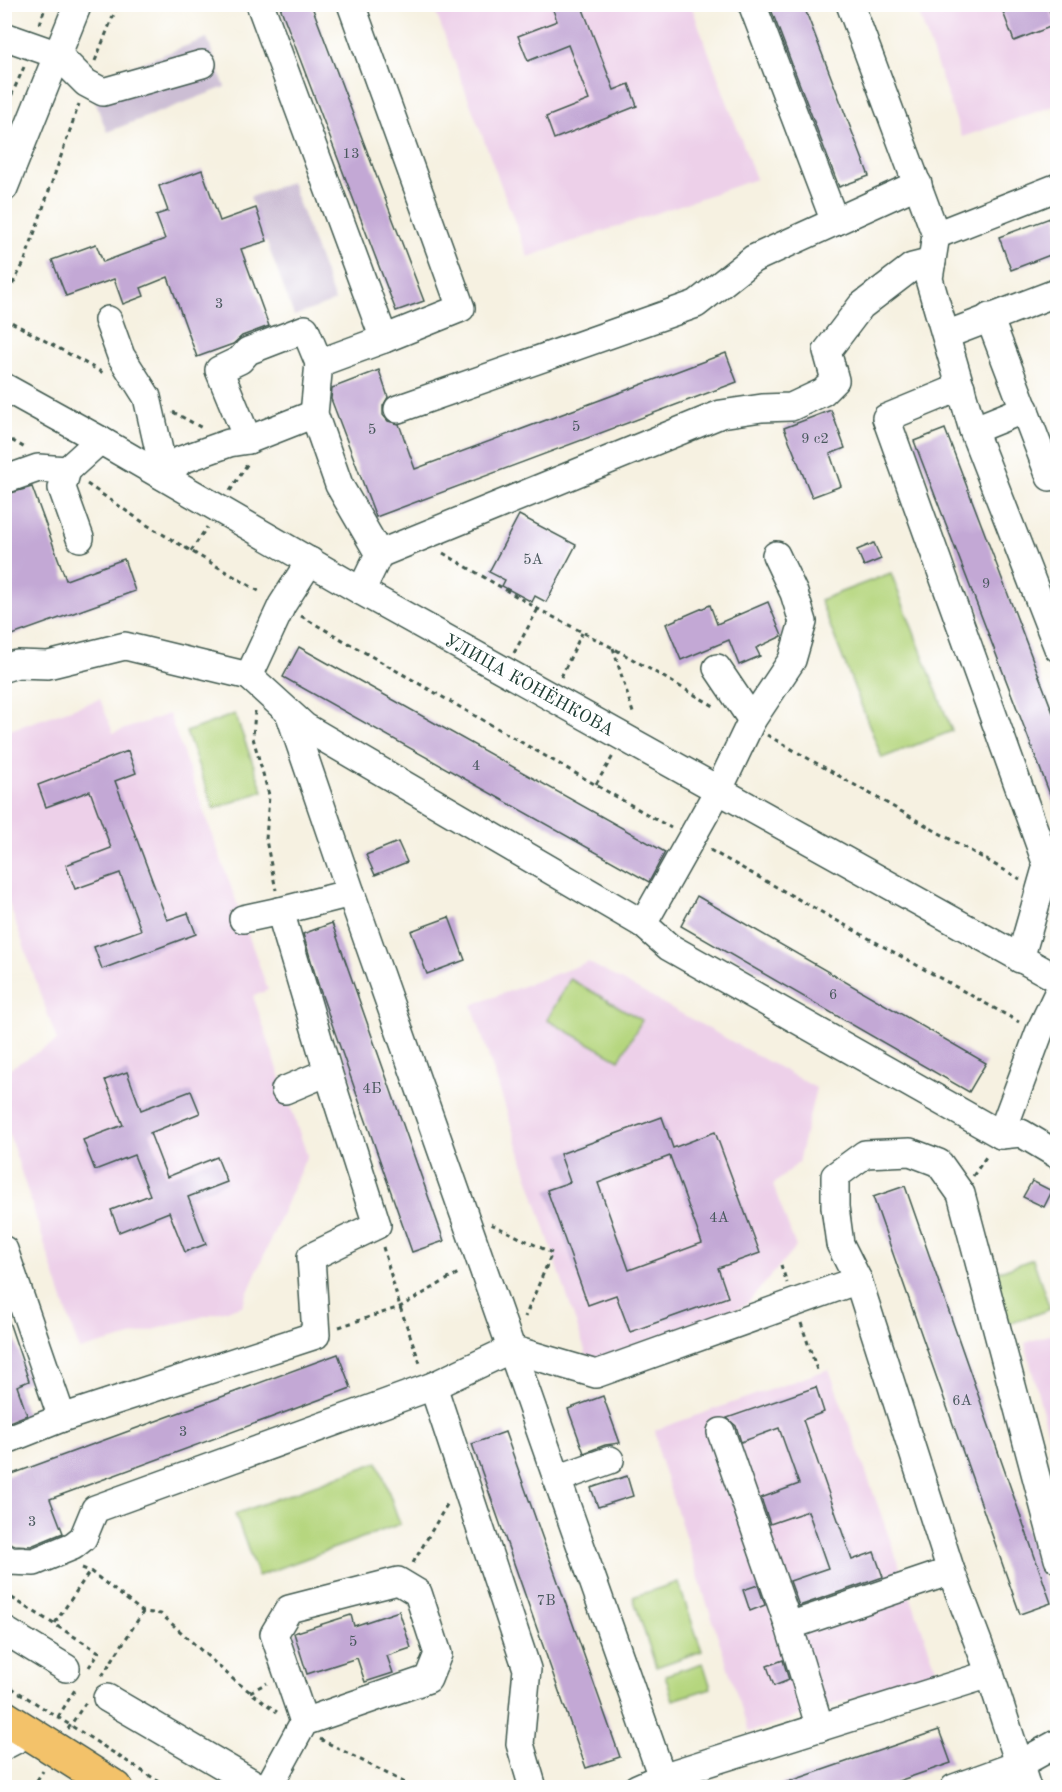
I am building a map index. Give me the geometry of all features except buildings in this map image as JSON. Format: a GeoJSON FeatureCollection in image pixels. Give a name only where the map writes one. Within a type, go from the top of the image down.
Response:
{"type":"FeatureCollection","features":[{"type":"Feature","properties":{"kind":"main road"},"geometry":{"type":"LineString","coordinates":[[13,1732],[116,1788]]}},
{"type":"Feature","properties":{"kind":"street"},"geometry":{"type":"LineString","coordinates":[[4,188],[78,4]]}},
{"type":"Feature","properties":{"kind":"street"},"geometry":{"type":"LineString","coordinates":[[260,4],[384,339]]}},
{"type":"Feature","properties":{"kind":"street"},"geometry":{"type":"LineString","coordinates":[[319,363],[461,308],[351,4]]}},
{"type":"Feature","properties":{"kind":"street"},"geometry":{"type":"LineString","coordinates":[[752,4],[835,222]]}},
{"type":"Feature","properties":{"kind":"street"},"geometry":{"type":"LineString","coordinates":[[849,4],[936,235],[929,279],[973,430],[1058,648]]}},
{"type":"Feature","properties":{"kind":"street"},"geometry":{"type":"LineString","coordinates":[[4,36],[58,55],[86,83],[103,92],[202,64]]}},
{"type":"Feature","properties":{"kind":"street"},"geometry":{"type":"LineString","coordinates":[[398,409],[696,304],[753,259],[918,184]]}},
{"type":"Feature","properties":{"kind":"street"},"geometry":{"type":"LineString","coordinates":[[936,235],[1058,187]]}},
{"type":"Feature","properties":{"kind":"street"},"geometry":{"type":"LineString","coordinates":[[361,591],[380,554],[721,414],[762,408],[791,407],[823,392],[835,380],[827,351],[861,306],[912,267],[932,262]]}},
{"type":"Feature","properties":{"kind":"street"},"geometry":{"type":"LineString","coordinates":[[946,334],[1058,292]]}},
{"type":"Feature","properties":{"kind":"street"},"geometry":{"type":"LineString","coordinates":[[989,317],[1050,477],[1058,475]]}},
{"type":"Feature","properties":{"kind":"street"},"geometry":{"type":"LineString","coordinates":[[108,320],[121,356],[147,397],[165,477]]}},
{"type":"Feature","properties":{"kind":"street"},"geometry":{"type":"LineString","coordinates":[[249,451],[219,370],[240,360],[248,351],[305,329],[319,363],[314,414],[339,485],[380,554]]}},
{"type":"Feature","properties":{"kind":"street","name":"УЛИЦА КОНЁНКОВА"},"geometry":{"type":"LineString","coordinates":[[4,387],[361,591],[1058,979]]}},
{"type":"Feature","properties":{"kind":"street"},"geometry":{"type":"LineString","coordinates":[[961,387],[886,418],[1052,863],[1020,959]]}},
{"type":"Feature","properties":{"kind":"street"},"geometry":{"type":"LineString","coordinates":[[973,430],[1025,409]]}},
{"type":"Feature","properties":{"kind":"street"},"geometry":{"type":"LineString","coordinates":[[249,451],[314,414]]}},
{"type":"Feature","properties":{"kind":"street"},"geometry":{"type":"LineString","coordinates":[[80,538],[62,488],[67,470],[100,440]]}},
{"type":"Feature","properties":{"kind":"street"},"geometry":{"type":"LineString","coordinates":[[165,477],[181,460],[229,443],[249,451]]}},
{"type":"Feature","properties":{"kind":"street"},"geometry":{"type":"LineString","coordinates":[[4,480],[38,468],[67,470]]}},
{"type":"Feature","properties":{"kind":"street"},"geometry":{"type":"LineString","coordinates":[[643,924],[718,789],[752,720],[792,660],[803,622],[794,593],[776,555]]}},
{"type":"Feature","properties":{"kind":"street"},"geometry":{"type":"LineString","coordinates":[[249,676],[282,605],[310,561]]}},
{"type":"Feature","properties":{"kind":"street"},"geometry":{"type":"LineString","coordinates":[[4,668],[16,663],[48,665],[125,646],[249,676],[305,727],[643,924],[669,947],[1001,1135],[1021,1133],[1058,1155]]}},
{"type":"Feature","properties":{"kind":"street"},"geometry":{"type":"LineString","coordinates":[[717,668],[752,720]]}},
{"type":"Feature","properties":{"kind":"street"},"geometry":{"type":"LineString","coordinates":[[290,715],[662,1777]]}},
{"type":"Feature","properties":{"kind":"street"},"geometry":{"type":"LineString","coordinates":[[243,919],[351,893]]}},
{"type":"Feature","properties":{"kind":"street"},"geometry":{"type":"LineString","coordinates":[[4,1441],[62,1418],[316,1335],[311,1257],[377,1225],[280,911]]}},
{"type":"Feature","properties":{"kind":"street"},"geometry":{"type":"LineString","coordinates":[[1001,1135],[1039,1033],[1058,993]]}},
{"type":"Feature","properties":{"kind":"street"},"geometry":{"type":"LineString","coordinates":[[285,1090],[328,1072]]}},
{"type":"Feature","properties":{"kind":"street"},"geometry":{"type":"LineString","coordinates":[[1023,1776],[990,1674],[951,1571],[858,1280],[840,1244],[835,1207],[835,1176],[865,1154],[910,1152],[939,1163],[961,1194],[1058,1559]]}},
{"type":"Feature","properties":{"kind":"street"},"geometry":{"type":"LineString","coordinates":[[4,1250],[62,1418]]}},
{"type":"Feature","properties":{"kind":"street"},"geometry":{"type":"LineString","coordinates":[[4,1557],[9,1561],[34,1562],[73,1546],[83,1538],[95,1509],[433,1386],[511,1349],[596,1374],[858,1280]]}},
{"type":"Feature","properties":{"kind":"street"},"geometry":{"type":"LineString","coordinates":[[433,1386],[528,1669],[520,1744],[533,1788]]}},
{"type":"Feature","properties":{"kind":"street"},"geometry":{"type":"LineString","coordinates":[[721,1432],[789,1626],[820,1728]]}},
{"type":"Feature","properties":{"kind":"street"},"geometry":{"type":"LineString","coordinates":[[557,1479],[610,1461]]}},
{"type":"Feature","properties":{"kind":"street"},"geometry":{"type":"LineString","coordinates":[[789,1626],[951,1571]]}},
{"type":"Feature","properties":{"kind":"street"},"geometry":{"type":"LineString","coordinates":[[268,1788],[303,1726],[429,1679],[438,1654],[418,1593],[398,1581],[289,1609],[274,1634],[303,1726]]}},
{"type":"Feature","properties":{"kind":"street"},"geometry":{"type":"LineString","coordinates":[[4,1630],[66,1668]]}},
{"type":"Feature","properties":{"kind":"street"},"geometry":{"type":"LineString","coordinates":[[637,1788],[662,1777],[990,1674]]}},
{"type":"Feature","properties":{"kind":"street"},"geometry":{"type":"LineString","coordinates":[[107,1698],[261,1788]]}},
{"type":"Feature","properties":{"kind":"street"},"geometry":{"type":"LineString","coordinates":[[954,1788],[1023,1776],[1058,1743]]}},
{"type":"Feature","properties":{"kind":"path"},"geometry":{"type":"LineString","coordinates":[[4,300],[24,263],[86,83],[118,4]]}},
{"type":"Feature","properties":{"kind":"path"},"geometry":{"type":"LineString","coordinates":[[4,436],[67,470],[147,525],[282,605],[690,839],[1039,1033]]}},
{"type":"Feature","properties":{"kind":"path"},"geometry":{"type":"LineString","coordinates":[[227,496],[249,451]]}},
{"type":"Feature","properties":{"kind":"path"},"geometry":{"type":"LineString","coordinates":[[191,551],[207,527]]}},
{"type":"Feature","properties":{"kind":"path"},"geometry":{"type":"LineString","coordinates":[[514,654],[538,609]]}},
{"type":"Feature","properties":{"kind":"path"},"geometry":{"type":"LineString","coordinates":[[559,679],[582,633]]}},
{"type":"Feature","properties":{"kind":"path"},"geometry":{"type":"LineString","coordinates":[[613,648],[635,721]]}},
{"type":"Feature","properties":{"kind":"path"},"geometry":{"type":"LineString","coordinates":[[255,707],[253,738],[269,795],[266,840],[280,911]]}},
{"type":"Feature","properties":{"kind":"path"},"geometry":{"type":"LineString","coordinates":[[596,785],[615,752]]}},
{"type":"Feature","properties":{"kind":"path"},"geometry":{"type":"LineString","coordinates":[[961,1194],[1001,1135]]}},
{"type":"Feature","properties":{"kind":"path"},"geometry":{"type":"LineString","coordinates":[[462,1211],[552,1253],[511,1349]]}},
{"type":"Feature","properties":{"kind":"path"},"geometry":{"type":"LineString","coordinates":[[377,1225],[400,1307],[424,1374],[433,1386]]}},
{"type":"Feature","properties":{"kind":"path"},"geometry":{"type":"LineString","coordinates":[[316,1335],[400,1307],[480,1260]]}},
{"type":"Feature","properties":{"kind":"path"},"geometry":{"type":"LineString","coordinates":[[402,1583],[463,1476]]}},
{"type":"Feature","properties":{"kind":"path"},"geometry":{"type":"LineString","coordinates":[[53,1554],[90,1571],[142,1612],[161,1614],[234,1680],[303,1726],[415,1788]]}},
{"type":"Feature","properties":{"kind":"path"},"geometry":{"type":"LineString","coordinates":[[55,1623],[90,1571]]}},
{"type":"Feature","properties":{"kind":"path"},"geometry":{"type":"LineString","coordinates":[[4,1593],[99,1652]]}},
{"type":"Feature","properties":{"kind":"path"},"geometry":{"type":"LineString","coordinates":[[4,1683],[169,1788]]}},
{"type":"Feature","properties":{"kind":"shaded area"},"geometry":{"type":"Polygon","coordinates":[[[433,5],[691,5],[756,179],[528,257],[433,5]]]}},
{"type":"Feature","properties":{"kind":"shaded area"},"geometry":{"type":"Polygon","coordinates":[[[916,5],[1057,5],[1057,105],[962,137],[916,5]]]}},
{"type":"Feature","properties":{"kind":"shaded area"},"geometry":{"type":"Polygon","coordinates":[[[207,38],[225,87],[107,132],[88,83],[207,38]]]}},
{"type":"Feature","properties":{"kind":"shaded area"},"geometry":{"type":"Polygon","coordinates":[[[291,182],[335,301],[294,316],[250,197],[291,182]]]}},
{"type":"Feature","properties":{"kind":"shaded area"},"geometry":{"type":"Polygon","coordinates":[[[100,699],[113,733],[169,714],[268,990],[253,996],[307,1155],[242,1306],[79,1350],[5,1122],[5,1071],[57,1041],[5,892],[4,732],[100,699]]]}},
{"type":"Feature","properties":{"kind":"shaded area"},"geometry":{"type":"Polygon","coordinates":[[[588,962],[816,1088],[798,1163],[773,1185],[796,1247],[745,1306],[589,1363],[472,1005],[588,962]]]}},
{"type":"Feature","properties":{"kind":"shaded area"},"geometry":{"type":"Polygon","coordinates":[[[1058,1332],[1057,1468],[1025,1343],[1058,1332]]]}},
{"type":"Feature","properties":{"kind":"shaded area"},"geometry":{"type":"Polygon","coordinates":[[[829,1369],[937,1671],[749,1732],[659,1456],[655,1430],[829,1369]]]}},
{"type":"Feature","properties":{"kind":"green space"},"geometry":{"type":"Polygon","coordinates":[[[891,573],[952,731],[882,758],[820,600],[891,573]]]}},
{"type":"Feature","properties":{"kind":"green space"},"geometry":{"type":"Polygon","coordinates":[[[235,714],[263,791],[214,809],[186,732],[235,714]]]}},
{"type":"Feature","properties":{"kind":"green space"},"geometry":{"type":"Polygon","coordinates":[[[570,979],[642,1020],[619,1060],[547,1020],[570,979]]]}},
{"type":"Feature","properties":{"kind":"green space"},"geometry":{"type":"Polygon","coordinates":[[[1033,1259],[1050,1309],[1009,1324],[992,1274],[1033,1259]]]}},
{"type":"Feature","properties":{"kind":"green space"},"geometry":{"type":"Polygon","coordinates":[[[378,1462],[400,1524],[258,1576],[235,1514],[378,1462]]]}},
{"type":"Feature","properties":{"kind":"green space"},"geometry":{"type":"Polygon","coordinates":[[[678,1582],[702,1651],[656,1667],[633,1597],[678,1582]]]}},
{"type":"Feature","properties":{"kind":"green space"},"geometry":{"type":"Polygon","coordinates":[[[703,1663],[711,1688],[673,1700],[665,1675],[703,1663]]]}}]}
